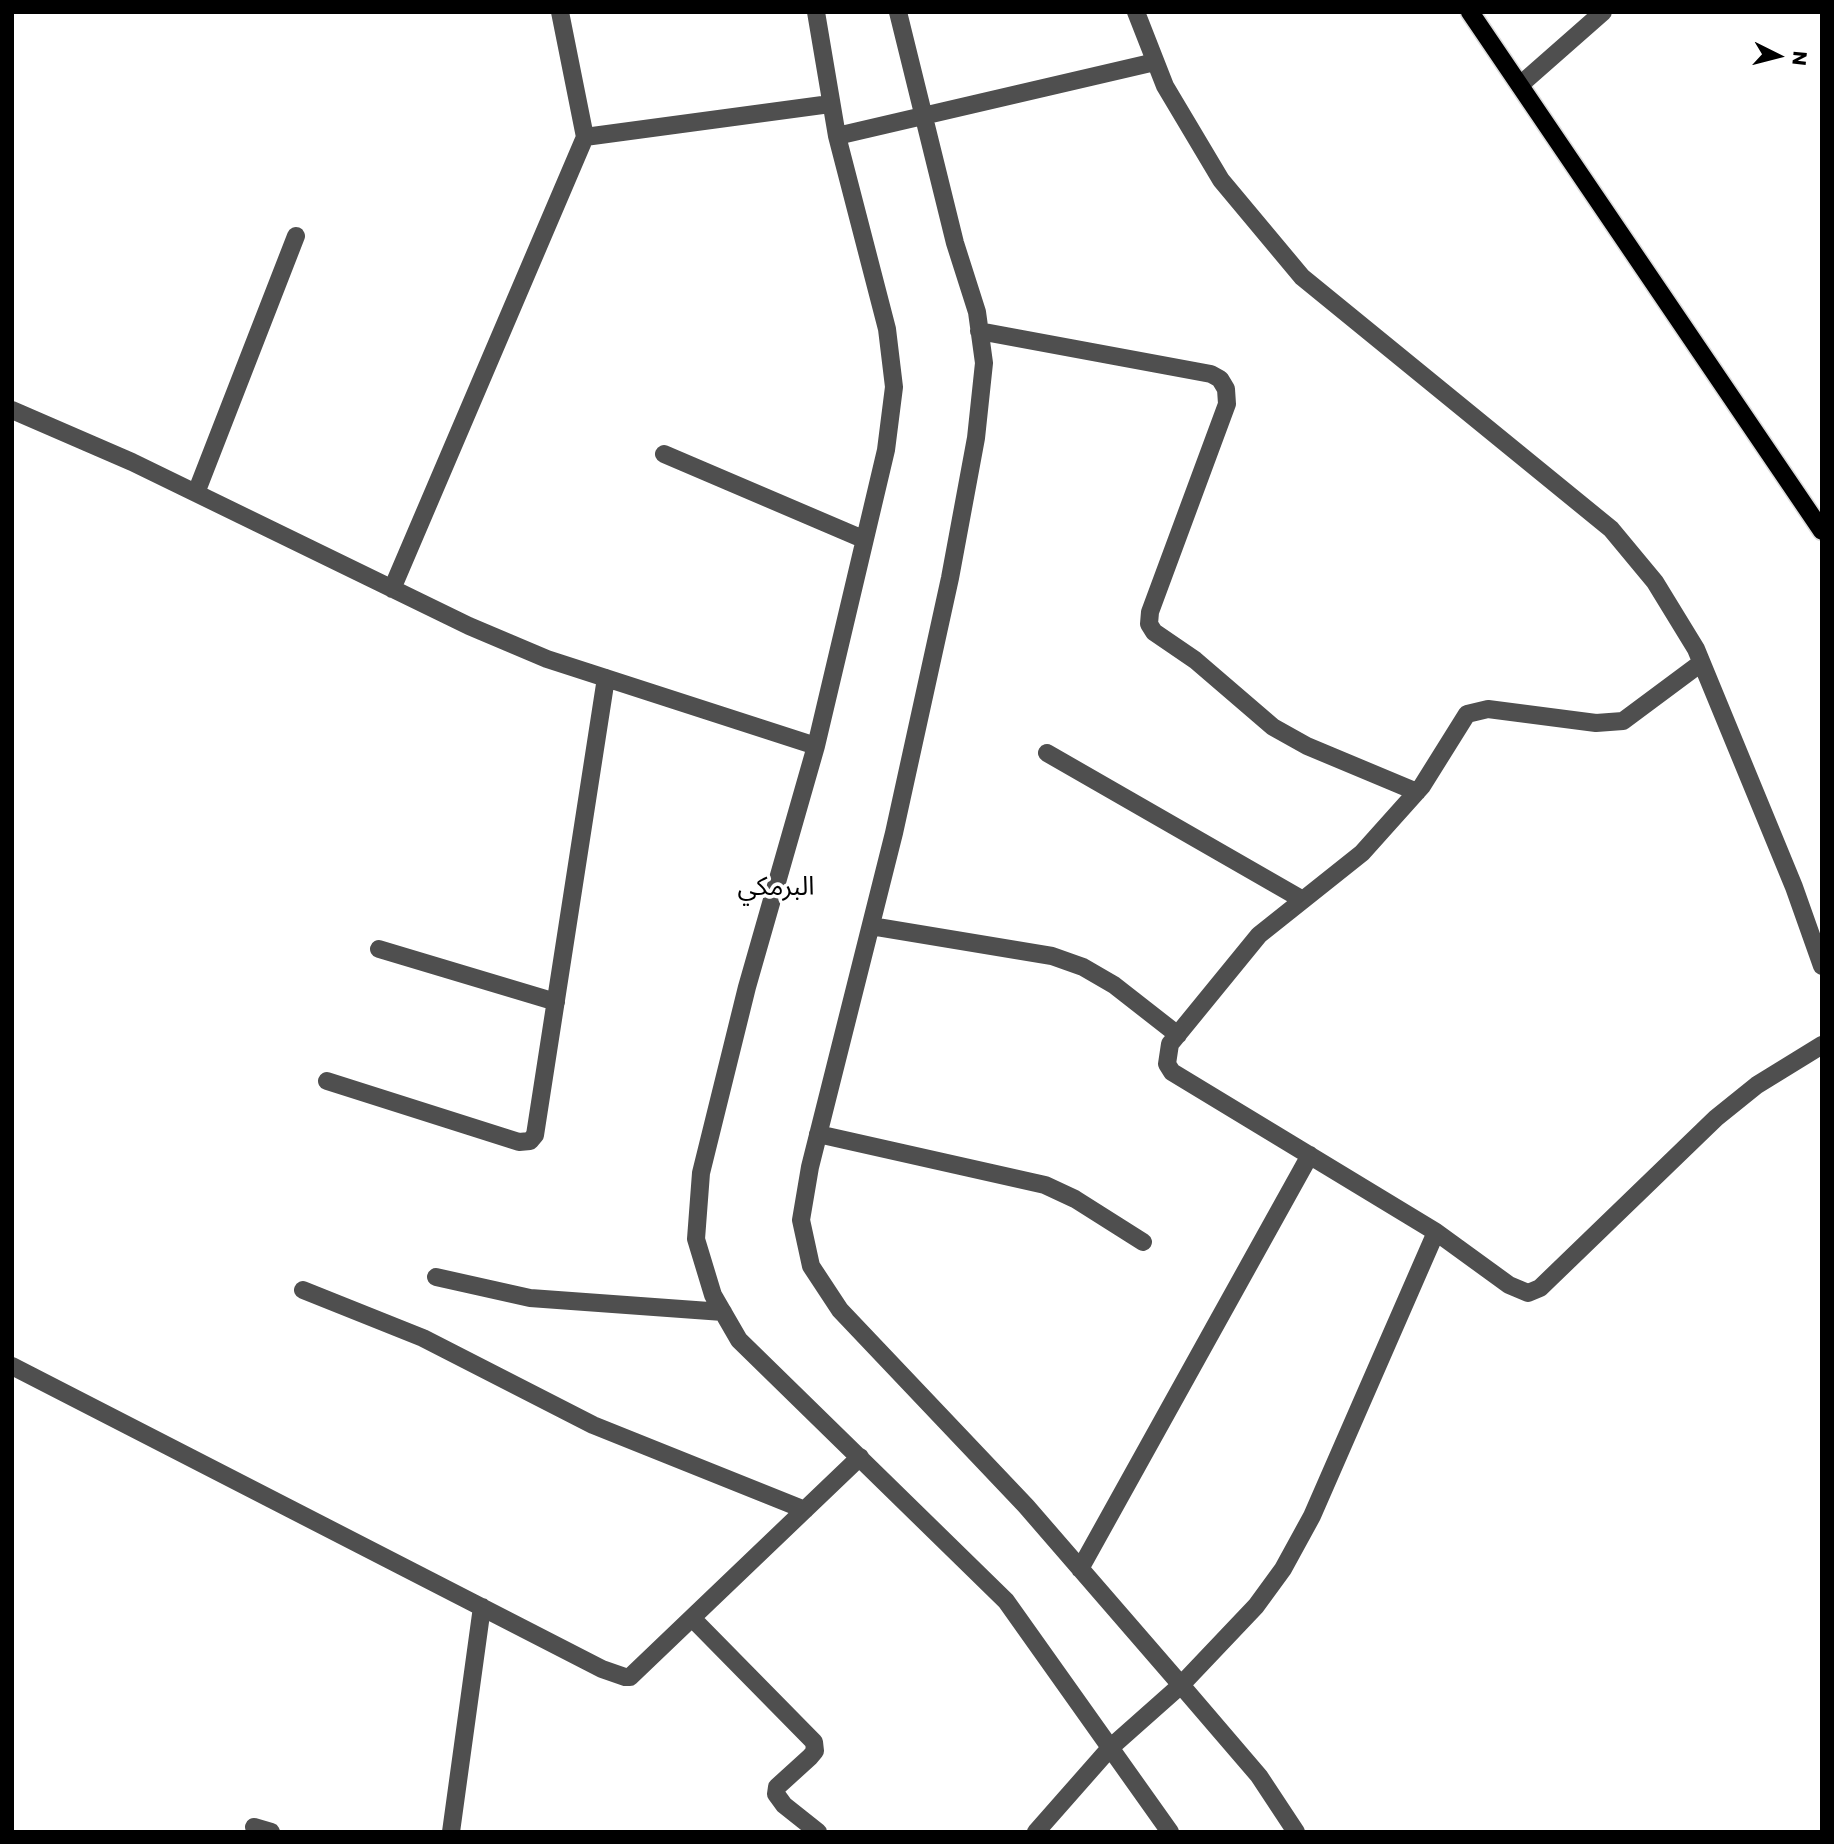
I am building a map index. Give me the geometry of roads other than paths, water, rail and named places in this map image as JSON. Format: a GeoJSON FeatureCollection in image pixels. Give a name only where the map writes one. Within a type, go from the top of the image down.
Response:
{"type":"FeatureCollection","features":[{"type":"Feature","properties":{"kind":"main road"},"geometry":{"type":"LineString","coordinates":[[1470,12],[1822,531]]}},
{"type":"Feature","properties":{"kind":"street"},"geometry":{"type":"LineString","coordinates":[[392,589],[584,136],[560,12]]}},
{"type":"Feature","properties":{"kind":"street"},"geometry":{"type":"LineString","coordinates":[[816,12],[830,104],[844,135],[887,329],[894,387],[886,450],[816,746],[747,987],[701,1174],[696,1239],[713,1295],[739,1340],[1006,1601],[1117,1742],[1170,1832]]}},
{"type":"Feature","properties":{"kind":"street"},"geometry":{"type":"LineString","coordinates":[[898,12],[921,117],[977,312],[984,363],[974,451],[950,578],[871,926],[818,1134],[801,1220],[811,1266],[839,1310],[1026,1506],[1259,1776],[1296,1832]]}},
{"type":"Feature","properties":{"kind":"street"},"geometry":{"type":"LineString","coordinates":[[1136,12],[1165,86],[1221,180],[1303,277],[1611,528],[1655,582],[1701,663],[1794,887],[1822,967]]}},
{"type":"Feature","properties":{"kind":"street"},"geometry":{"type":"LineString","coordinates":[[1520,85],[1603,12]]}},
{"type":"Feature","properties":{"kind":"street"},"geometry":{"type":"LineString","coordinates":[[844,135],[1155,62]]}},
{"type":"Feature","properties":{"kind":"street"},"geometry":{"type":"LineString","coordinates":[[584,136],[830,104]]}},
{"type":"Feature","properties":{"kind":"street"},"geometry":{"type":"LineString","coordinates":[[196,493],[296,236]]}},
{"type":"Feature","properties":{"kind":"street"},"geometry":{"type":"LineString","coordinates":[[979,331],[1211,374],[1220,379],[1226,389],[1227,404],[1150,612],[1149,624],[1154,632],[1195,660],[1273,726],[1307,746],[1417,792]]}},
{"type":"Feature","properties":{"kind":"street"},"geometry":{"type":"LineString","coordinates":[[12,410],[196,493],[392,589],[525,649],[816,746]]}},
{"type":"Feature","properties":{"kind":"street"},"geometry":{"type":"LineString","coordinates":[[664,454],[863,539]]}},
{"type":"Feature","properties":{"kind":"street"},"geometry":{"type":"LineString","coordinates":[[1701,663],[1623,720],[1596,723],[1488,709],[1467,714],[1417,792],[1362,853],[1259,935],[1170,1044],[1166,1055],[1172,1072],[1436,1232],[1520,1292],[1528,1293],[1540,1288],[1716,1118],[1757,1085],[1822,1045]]}},
{"type":"Feature","properties":{"kind":"street"},"geometry":{"type":"LineString","coordinates":[[327,1082],[519,1142],[530,1141],[535,1135],[606,678]]}},
{"type":"Feature","properties":{"kind":"street"},"geometry":{"type":"LineString","coordinates":[[1047,753],[1303,900]]}},
{"type":"Feature","properties":{"kind":"street"},"geometry":{"type":"LineString","coordinates":[[871,926],[1052,956],[1083,967],[1114,985],[1178,1035]]}},
{"type":"Feature","properties":{"kind":"street"},"geometry":{"type":"LineString","coordinates":[[379,949],[556,1002]]}},
{"type":"Feature","properties":{"kind":"street"},"geometry":{"type":"LineString","coordinates":[[818,1134],[1045,1185],[1075,1199],[1143,1242]]}},
{"type":"Feature","properties":{"kind":"street"},"geometry":{"type":"LineString","coordinates":[[1080,1569],[1310,1155]]}},
{"type":"Feature","properties":{"kind":"street"},"geometry":{"type":"LineString","coordinates":[[1036,1832],[1117,1742],[1181,1685],[1256,1606],[1283,1569],[1348,1435],[1436,1232]]}},
{"type":"Feature","properties":{"kind":"street"},"geometry":{"type":"LineString","coordinates":[[436,1277],[530,1298],[723,1312]]}},
{"type":"Feature","properties":{"kind":"street"},"geometry":{"type":"LineString","coordinates":[[303,1290],[423,1338],[593,1425],[805,1510]]}},
{"type":"Feature","properties":{"kind":"street"},"geometry":{"type":"LineString","coordinates":[[12,1366],[615,1675],[630,1677],[860,1457]]}},
{"type":"Feature","properties":{"kind":"street"},"geometry":{"type":"LineString","coordinates":[[451,1832],[482,1607]]}},
{"type":"Feature","properties":{"kind":"street"},"geometry":{"type":"LineString","coordinates":[[692,1618],[814,1742],[815,1751],[778,1787],[776,1794],[784,1805],[818,1832]]}},
{"type":"Feature","properties":{"kind":"district","name":"البرمكي"},"geometry":{"type":"Point","coordinates":[776,888]}}]}
